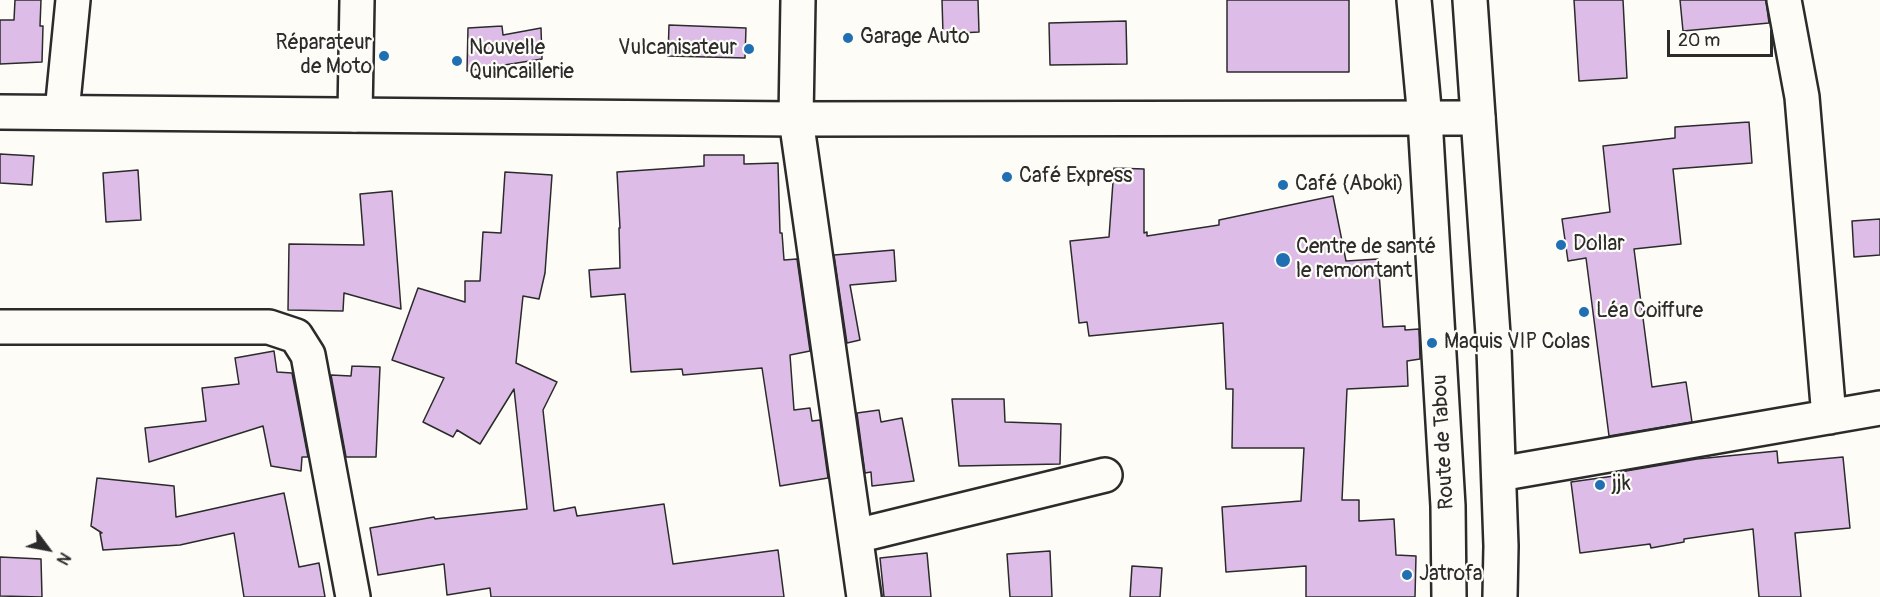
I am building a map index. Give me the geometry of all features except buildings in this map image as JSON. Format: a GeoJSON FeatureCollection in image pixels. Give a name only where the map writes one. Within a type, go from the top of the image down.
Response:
{"type":"FeatureCollection","features":[{"type":"Feature","properties":{"kind":"street"},"geometry":{"type":"LineString","coordinates":[[62,112],[73,0]]}},
{"type":"Feature","properties":{"kind":"street"},"geometry":{"type":"LineString","coordinates":[[355,115],[357,0]]}},
{"type":"Feature","properties":{"kind":"street"},"geometry":{"type":"LineString","coordinates":[[798,0],[796,119],[864,597]]}},
{"type":"Feature","properties":{"kind":"street","name":"Route de Tabou"},"geometry":{"type":"LineString","coordinates":[[1414,0],[1425,119],[1449,506],[1449,597]]}},
{"type":"Feature","properties":{"kind":"street"},"geometry":{"type":"LineString","coordinates":[[1470,0],[1494,349],[1501,546],[1500,597]]}},
{"type":"Feature","properties":{"kind":"street"},"geometry":{"type":"LineString","coordinates":[[1784,0],[1802,97],[1829,417]]}},
{"type":"Feature","properties":{"kind":"street"},"geometry":{"type":"LineString","coordinates":[[0,112],[796,119],[1479,118]]}},
{"type":"Feature","properties":{"kind":"street"},"geometry":{"type":"LineString","coordinates":[[0,327],[269,327],[296,336],[308,355],[353,597]]}},
{"type":"Feature","properties":{"kind":"street"},"geometry":{"type":"LineString","coordinates":[[1499,474],[1880,408]]}},
{"type":"Feature","properties":{"kind":"street"},"geometry":{"type":"LineString","coordinates":[[856,536],[1105,475]]}},
{"type":"Feature","properties":{"kind":"place","name":"Garage Auto"},"geometry":{"type":"Point","coordinates":[848,38]}},
{"type":"Feature","properties":{"kind":"place","name":"Vulcanisateur"},"geometry":{"type":"Point","coordinates":[749,49]}},
{"type":"Feature","properties":{"kind":"place","name":"Réparateur de Moto"},"geometry":{"type":"Point","coordinates":[384,56]}},
{"type":"Feature","properties":{"kind":"place","name":"Nouvelle Quincaillerie"},"geometry":{"type":"Point","coordinates":[457,61]}},
{"type":"Feature","properties":{"kind":"place","name":"Café Express"},"geometry":{"type":"Point","coordinates":[1007,177]}},
{"type":"Feature","properties":{"kind":"place","name":"Café (Aboki)"},"geometry":{"type":"Point","coordinates":[1283,185]}},
{"type":"Feature","properties":{"kind":"place","name":"Dollar"},"geometry":{"type":"Point","coordinates":[1561,245]}},
{"type":"Feature","properties":{"kind":"place","name":"Centre de santé le remontant"},"geometry":{"type":"Point","coordinates":[1283,260]}},
{"type":"Feature","properties":{"kind":"place","name":"Léa Coiffure"},"geometry":{"type":"Point","coordinates":[1584,312]}},
{"type":"Feature","properties":{"kind":"place","name":"Maquis VIP Colas"},"geometry":{"type":"Point","coordinates":[1432,343]}},
{"type":"Feature","properties":{"kind":"place","name":"jjk"},"geometry":{"type":"Point","coordinates":[1600,485]}},
{"type":"Feature","properties":{"kind":"place","name":"Jatrofa"},"geometry":{"type":"Point","coordinates":[1407,575]}}]}
